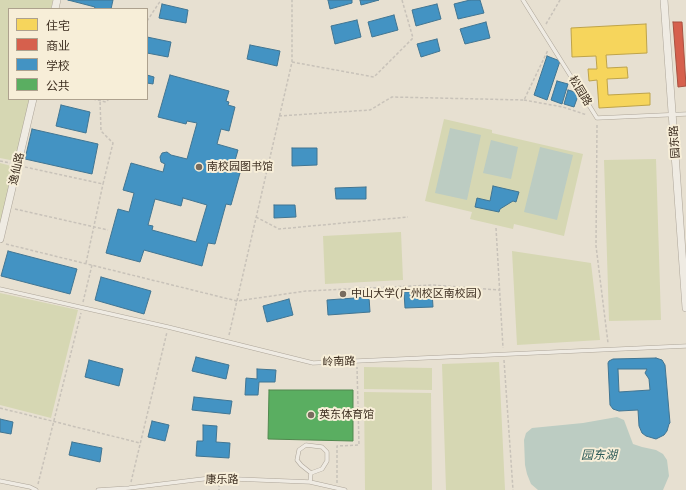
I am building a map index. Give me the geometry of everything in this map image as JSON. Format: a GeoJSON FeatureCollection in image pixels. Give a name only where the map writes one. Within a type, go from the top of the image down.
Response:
{"type":"FeatureCollection","features":[{"type":"Feature","properties":{"kind":"street","name":"园东路"},"geometry":{"type":"LineString","coordinates":[[664,0],[686,308]]}},
{"type":"Feature","properties":{"kind":"street","name":"逸仙路"},"geometry":{"type":"LineString","coordinates":[[0,239],[33,100]]}},
{"type":"Feature","properties":{"kind":"lane","name":"松园路"},"geometry":{"type":"LineString","coordinates":[[524,0],[597,118],[686,114]]}},
{"type":"Feature","properties":{"kind":"lane","name":"岭南路"},"geometry":{"type":"LineString","coordinates":[[0,289],[168,327],[313,363],[686,346]]}},
{"type":"Feature","properties":{"kind":"lane"},"geometry":{"type":"LineString","coordinates":[[306,445],[322,447],[327,452],[327,461],[322,469],[311,473],[297,460],[299,450],[306,445]]}},
{"type":"Feature","properties":{"kind":"lane"},"geometry":{"type":"LineString","coordinates":[[310,482],[311,473]]}},
{"type":"Feature","properties":{"kind":"lane","name":"康乐路"},"geometry":{"type":"LineString","coordinates":[[98,490],[129,488],[212,478],[310,482],[345,490]]}},
{"type":"Feature","properties":{"kind":"lane"},"geometry":{"type":"LineString","coordinates":[[0,481],[30,487],[36,490]]}},
{"type":"Feature","properties":{"kind":"path"},"geometry":{"type":"LineString","coordinates":[[148,19],[160,0]]}},
{"type":"Feature","properties":{"kind":"path"},"geometry":{"type":"LineString","coordinates":[[227,342],[292,62],[292,0]]}},
{"type":"Feature","properties":{"kind":"path"},"geometry":{"type":"LineString","coordinates":[[292,62],[374,77],[413,38],[402,0]]}},
{"type":"Feature","properties":{"kind":"path"},"geometry":{"type":"LineString","coordinates":[[543,30],[560,0]]}},
{"type":"Feature","properties":{"kind":"path"},"geometry":{"type":"LineString","coordinates":[[524,100],[551,43]]}},
{"type":"Feature","properties":{"kind":"path"},"geometry":{"type":"LineString","coordinates":[[279,116],[370,110],[392,97],[524,100],[563,107],[597,118],[596,246],[609,350]]}},
{"type":"Feature","properties":{"kind":"path"},"geometry":{"type":"LineString","coordinates":[[86,263],[92,227],[113,142],[101,132],[100,100],[106,102],[109,100]]}},
{"type":"Feature","properties":{"kind":"path"},"geometry":{"type":"LineString","coordinates":[[0,161],[103,184]]}},
{"type":"Feature","properties":{"kind":"path"},"geometry":{"type":"LineString","coordinates":[[8,207],[108,230]]}},
{"type":"Feature","properties":{"kind":"path"},"geometry":{"type":"LineString","coordinates":[[256,217],[279,229],[408,217]]}},
{"type":"Feature","properties":{"kind":"path"},"geometry":{"type":"LineString","coordinates":[[0,242],[237,300],[306,291],[432,285],[499,290]]}},
{"type":"Feature","properties":{"kind":"path"},"geometry":{"type":"LineString","coordinates":[[36,490],[92,265]]}},
{"type":"Feature","properties":{"kind":"path"},"geometry":{"type":"LineString","coordinates":[[129,488],[168,327]]}},
{"type":"Feature","properties":{"kind":"path"},"geometry":{"type":"LineString","coordinates":[[337,488],[337,446],[359,444],[357,361]]}},
{"type":"Feature","properties":{"kind":"path"},"geometry":{"type":"LineString","coordinates":[[0,408],[140,443]]}},
{"type":"Feature","properties":{"kind":"green space"},"geometry":{"type":"Polygon","coordinates":[[[0,0],[53,0],[51,8],[8,8],[8,100],[30,100],[15,161],[0,158],[0,0]]]}},
{"type":"Feature","properties":{"kind":"green space"},"geometry":{"type":"Polygon","coordinates":[[[444,119],[492,130],[492,133],[583,154],[564,236],[514,224],[513,229],[470,219],[472,212],[425,201],[444,119]]]}},
{"type":"Feature","properties":{"kind":"green space"},"geometry":{"type":"Polygon","coordinates":[[[656,159],[661,320],[609,321],[604,160],[656,159]]]}},
{"type":"Feature","properties":{"kind":"green space"},"geometry":{"type":"Polygon","coordinates":[[[0,163],[15,167],[0,230],[0,163]]]}},
{"type":"Feature","properties":{"kind":"green space"},"geometry":{"type":"Polygon","coordinates":[[[401,232],[403,280],[325,284],[323,236],[401,232]]]}},
{"type":"Feature","properties":{"kind":"green space"},"geometry":{"type":"Polygon","coordinates":[[[512,251],[591,263],[600,340],[517,345],[512,251]]]}},
{"type":"Feature","properties":{"kind":"green space"},"geometry":{"type":"Polygon","coordinates":[[[0,293],[78,310],[51,418],[0,405],[0,293]]]}},
{"type":"Feature","properties":{"kind":"green space"},"geometry":{"type":"Polygon","coordinates":[[[499,362],[505,490],[446,490],[442,364],[499,362]]]}},
{"type":"Feature","properties":{"kind":"green space"},"geometry":{"type":"Polygon","coordinates":[[[364,367],[432,368],[432,390],[364,389],[364,367]]]}},
{"type":"Feature","properties":{"kind":"green space"},"geometry":{"type":"Polygon","coordinates":[[[364,392],[431,393],[432,490],[365,490],[364,392]]]}},
{"type":"Feature","properties":{"kind":"water"},"geometry":{"type":"Polygon","coordinates":[[[450,128],[481,135],[467,200],[435,193],[450,128]]]}},
{"type":"Feature","properties":{"kind":"water"},"geometry":{"type":"Polygon","coordinates":[[[491,140],[518,147],[511,179],[483,173],[491,140]]]}},
{"type":"Feature","properties":{"kind":"water"},"geometry":{"type":"Polygon","coordinates":[[[540,147],[573,155],[557,220],[524,212],[540,147]]]}},
{"type":"Feature","properties":{"kind":"water","name":"园东湖"},"geometry":{"type":"Polygon","coordinates":[[[617,417],[624,420],[633,444],[656,450],[663,454],[667,460],[669,476],[663,490],[538,490],[531,484],[525,465],[524,440],[526,433],[532,428],[583,423],[617,417]]]}},
{"type":"Feature","properties":{"kind":"building: 住宅"},"geometry":{"type":"Polygon","coordinates":[[[646,24],[647,53],[606,55],[607,68],[627,67],[628,78],[607,79],[608,95],[650,93],[650,105],[599,108],[597,80],[589,81],[588,69],[597,69],[596,56],[572,57],[571,28],[646,24]]]}},
{"type":"Feature","properties":{"kind":"building: 商业"},"geometry":{"type":"Polygon","coordinates":[[[673,22],[682,22],[686,86],[678,87],[673,22]]]}},
{"type":"Feature","properties":{"kind":"building: 学校"},"geometry":{"type":"Polygon","coordinates":[[[68,0],[113,0],[111,8],[95,7],[68,0]]]}},
{"type":"Feature","properties":{"kind":"building: 学校"},"geometry":{"type":"Polygon","coordinates":[[[328,0],[352,0],[352,3],[330,9],[328,0]]]}},
{"type":"Feature","properties":{"kind":"building: 学校"},"geometry":{"type":"Polygon","coordinates":[[[360,0],[379,0],[361,5],[360,0]]]}},
{"type":"Feature","properties":{"kind":"building: 学校"},"geometry":{"type":"Polygon","coordinates":[[[470,0],[480,0],[484,13],[458,19],[454,4],[470,0]]]}},
{"type":"Feature","properties":{"kind":"building: 学校"},"geometry":{"type":"Polygon","coordinates":[[[162,4],[188,10],[186,23],[159,18],[162,4]]]}},
{"type":"Feature","properties":{"kind":"building: 学校"},"geometry":{"type":"Polygon","coordinates":[[[437,4],[441,19],[416,26],[412,10],[437,4]]]}},
{"type":"Feature","properties":{"kind":"building: 学校"},"geometry":{"type":"Polygon","coordinates":[[[394,15],[398,30],[372,37],[368,22],[394,15]]]}},
{"type":"Feature","properties":{"kind":"building: 学校"},"geometry":{"type":"Polygon","coordinates":[[[357,20],[361,37],[335,44],[331,26],[357,20]]]}},
{"type":"Feature","properties":{"kind":"building: 学校"},"geometry":{"type":"Polygon","coordinates":[[[486,22],[490,38],[465,44],[460,29],[486,22]]]}},
{"type":"Feature","properties":{"kind":"building: 学校"},"geometry":{"type":"Polygon","coordinates":[[[148,37],[171,42],[168,57],[148,53],[148,37]]]}},
{"type":"Feature","properties":{"kind":"building: 学校"},"geometry":{"type":"Polygon","coordinates":[[[437,39],[440,51],[421,57],[417,44],[437,39]]]}},
{"type":"Feature","properties":{"kind":"building: 学校"},"geometry":{"type":"Polygon","coordinates":[[[250,45],[280,51],[277,66],[247,59],[250,45]]]}},
{"type":"Feature","properties":{"kind":"building: 学校"},"geometry":{"type":"Polygon","coordinates":[[[547,56],[560,61],[547,100],[534,95],[547,56]]]}},
{"type":"Feature","properties":{"kind":"building: 学校"},"geometry":{"type":"Polygon","coordinates":[[[148,75],[154,77],[153,84],[148,83],[148,75]]]}},
{"type":"Feature","properties":{"kind":"building: 学校","name":"南校园图书馆"},"geometry":{"type":"Polygon","coordinates":[[[170,75],[229,91],[226,101],[229,102],[228,105],[235,107],[229,131],[221,129],[217,144],[238,150],[232,171],[240,173],[231,205],[226,204],[215,244],[208,243],[202,266],[144,250],[140,262],[106,253],[118,209],[129,212],[134,193],[123,190],[131,163],[163,172],[165,164],[161,162],[160,157],[162,153],[167,152],[171,155],[187,159],[197,123],[187,121],[186,124],[158,117],[170,75]],[[183,198],[181,206],[155,199],[148,225],[153,226],[152,230],[196,242],[207,205],[183,198]]]}},
{"type":"Feature","properties":{"kind":"building: 学校"},"geometry":{"type":"Polygon","coordinates":[[[557,81],[568,84],[562,104],[551,100],[557,81]]]}},
{"type":"Feature","properties":{"kind":"building: 学校"},"geometry":{"type":"Polygon","coordinates":[[[568,90],[579,93],[574,107],[564,104],[568,90]]]}},
{"type":"Feature","properties":{"kind":"building: 学校"},"geometry":{"type":"Polygon","coordinates":[[[61,105],[90,112],[86,133],[56,126],[61,105]]]}},
{"type":"Feature","properties":{"kind":"building: 学校"},"geometry":{"type":"Polygon","coordinates":[[[32,129],[98,144],[92,174],[25,159],[32,129]]]}},
{"type":"Feature","properties":{"kind":"building: 学校"},"geometry":{"type":"Polygon","coordinates":[[[292,148],[317,148],[317,165],[292,166],[292,148]]]}},
{"type":"Feature","properties":{"kind":"building: 学校"},"geometry":{"type":"Polygon","coordinates":[[[493,186],[519,192],[516,202],[513,201],[500,209],[499,212],[475,207],[477,198],[490,201],[493,186]]]}},
{"type":"Feature","properties":{"kind":"building: 学校"},"geometry":{"type":"Polygon","coordinates":[[[366,187],[366,199],[336,199],[335,188],[366,187]]]}},
{"type":"Feature","properties":{"kind":"building: 学校"},"geometry":{"type":"Polygon","coordinates":[[[274,205],[295,205],[296,217],[274,218],[274,205]]]}},
{"type":"Feature","properties":{"kind":"building: 学校"},"geometry":{"type":"Polygon","coordinates":[[[8,251],[77,269],[70,294],[1,276],[8,251]]]}},
{"type":"Feature","properties":{"kind":"building: 学校"},"geometry":{"type":"Polygon","coordinates":[[[101,277],[151,291],[144,314],[95,300],[101,277]]]}},
{"type":"Feature","properties":{"kind":"building: 学校"},"geometry":{"type":"Polygon","coordinates":[[[432,291],[433,307],[405,308],[404,292],[432,291]]]}},
{"type":"Feature","properties":{"kind":"building: 学校"},"geometry":{"type":"Polygon","coordinates":[[[369,297],[370,312],[328,315],[327,300],[369,297]]]}},
{"type":"Feature","properties":{"kind":"building: 学校"},"geometry":{"type":"Polygon","coordinates":[[[289,299],[293,315],[267,322],[263,306],[289,299]]]}},
{"type":"Feature","properties":{"kind":"building: 学校"},"geometry":{"type":"Polygon","coordinates":[[[196,357],[229,365],[226,379],[192,371],[196,357]]]}},
{"type":"Feature","properties":{"kind":"building: 学校"},"geometry":{"type":"Polygon","coordinates":[[[656,358],[662,360],[665,365],[670,423],[664,435],[656,439],[646,436],[642,433],[639,426],[638,410],[619,411],[613,409],[610,405],[608,363],[613,359],[656,358]],[[618,369],[619,392],[650,390],[649,379],[645,373],[647,369],[618,369]]]}},
{"type":"Feature","properties":{"kind":"building: 学校"},"geometry":{"type":"Polygon","coordinates":[[[89,360],[123,369],[119,386],[85,377],[89,360]]]}},
{"type":"Feature","properties":{"kind":"building: 学校"},"geometry":{"type":"Polygon","coordinates":[[[257,369],[276,370],[275,382],[259,382],[258,395],[245,395],[246,378],[257,379],[257,369]]]}},
{"type":"Feature","properties":{"kind":"building: 学校"},"geometry":{"type":"Polygon","coordinates":[[[194,397],[232,401],[230,414],[192,410],[194,397]]]}},
{"type":"Feature","properties":{"kind":"building: 学校"},"geometry":{"type":"Polygon","coordinates":[[[0,419],[13,422],[11,434],[0,432],[0,419]]]}},
{"type":"Feature","properties":{"kind":"building: 学校"},"geometry":{"type":"Polygon","coordinates":[[[152,421],[169,425],[165,441],[148,437],[152,421]]]}},
{"type":"Feature","properties":{"kind":"building: 学校"},"geometry":{"type":"Polygon","coordinates":[[[203,425],[217,426],[216,442],[230,443],[229,458],[196,456],[197,441],[203,441],[203,425]]]}},
{"type":"Feature","properties":{"kind":"building: 学校"},"geometry":{"type":"Polygon","coordinates":[[[72,442],[102,448],[100,462],[69,455],[72,442]]]}},
{"type":"Feature","properties":{"kind":"building: 公共","name":"英东体育馆"},"geometry":{"type":"Polygon","coordinates":[[[269,390],[353,390],[353,441],[268,439],[269,390]]]}},
{"type":"Feature","properties":{"kind":"place","name":"南校园图书馆"},"geometry":{"type":"Point","coordinates":[199,167]}},
{"type":"Feature","properties":{"kind":"place","name":"中山大学(广州校区南校园)"},"geometry":{"type":"Point","coordinates":[343,294]}},
{"type":"Feature","properties":{"kind":"place","name":"英东体育馆"},"geometry":{"type":"Point","coordinates":[311,415]}}]}
